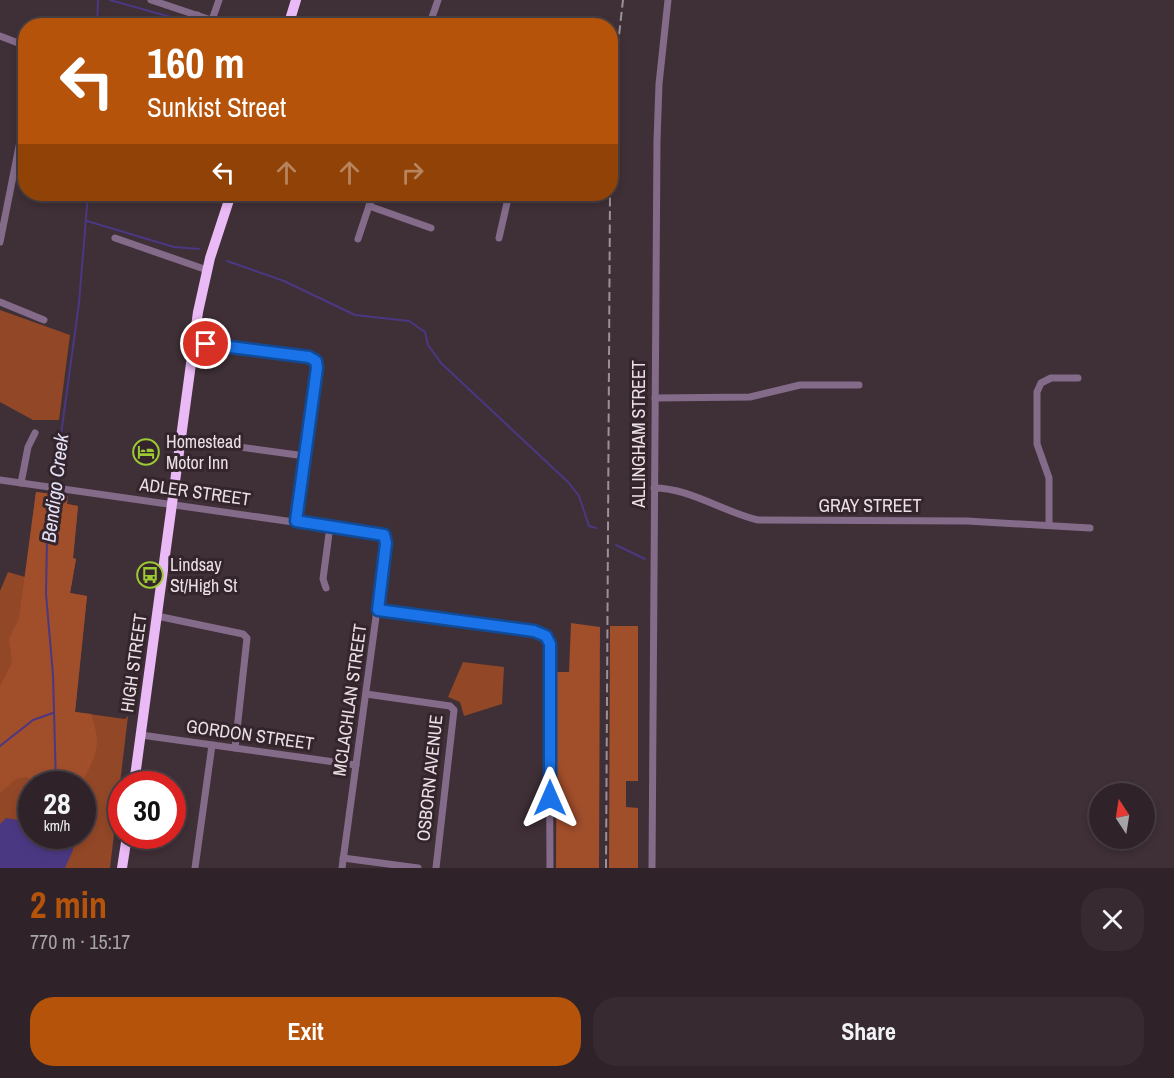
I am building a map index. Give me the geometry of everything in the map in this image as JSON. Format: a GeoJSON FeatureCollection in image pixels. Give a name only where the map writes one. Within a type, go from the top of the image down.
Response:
{"type":"FeatureCollection","features":[{"type":"Feature","properties":{"kind":"highway"},"geometry":{"type":"LineString","coordinates":[[291,18],[296,2]]}},
{"type":"Feature","properties":{"kind":"highway","name":"HIGH STREET"},"geometry":{"type":"LineString","coordinates":[[136,771],[194,342],[207,270],[229,201]]}},
{"type":"Feature","properties":{"kind":"highway"},"geometry":{"type":"LineString","coordinates":[[122,868],[125,849]]}},
{"type":"Feature","properties":{"kind":"street"},"geometry":{"type":"LineString","coordinates":[[152,0],[206,18]]}},
{"type":"Feature","properties":{"kind":"street"},"geometry":{"type":"LineString","coordinates":[[213,18],[219,0]]}},
{"type":"Feature","properties":{"kind":"street"},"geometry":{"type":"LineString","coordinates":[[432,18],[438,0]]}},
{"type":"Feature","properties":{"kind":"street","name":"ALLINGHAM STREET"},"geometry":{"type":"LineString","coordinates":[[652,868],[657,118],[668,0]]}},
{"type":"Feature","properties":{"kind":"street"},"geometry":{"type":"LineString","coordinates":[[0,36],[18,43]]}},
{"type":"Feature","properties":{"kind":"street"},"geometry":{"type":"LineString","coordinates":[[0,242],[18,151]]}},
{"type":"Feature","properties":{"kind":"street"},"geometry":{"type":"LineString","coordinates":[[358,239],[371,201]]}},
{"type":"Feature","properties":{"kind":"street"},"geometry":{"type":"LineString","coordinates":[[499,238],[508,201]]}},
{"type":"Feature","properties":{"kind":"street"},"geometry":{"type":"LineString","coordinates":[[369,206],[431,228]]}},
{"type":"Feature","properties":{"kind":"street"},"geometry":{"type":"LineString","coordinates":[[115,238],[207,270]]}},
{"type":"Feature","properties":{"kind":"street"},"geometry":{"type":"LineString","coordinates":[[0,302],[44,320]]}},
{"type":"Feature","properties":{"kind":"street"},"geometry":{"type":"LineString","coordinates":[[194,342],[309,357],[316,361],[317,368],[296,521]]}},
{"type":"Feature","properties":{"kind":"street"},"geometry":{"type":"LineString","coordinates":[[1048,524],[1050,483],[1037,451],[1038,386],[1046,380],[1078,378]]}},
{"type":"Feature","properties":{"kind":"street"},"geometry":{"type":"LineString","coordinates":[[655,398],[750,397],[800,385],[859,385]]}},
{"type":"Feature","properties":{"kind":"street"},"geometry":{"type":"LineString","coordinates":[[21,483],[28,447],[35,434]]}},
{"type":"Feature","properties":{"kind":"street"},"geometry":{"type":"LineString","coordinates":[[181,439],[305,456]]}},
{"type":"Feature","properties":{"kind":"street","name":"ADLER STREET"},"geometry":{"type":"LineString","coordinates":[[0,480],[296,521],[384,536]]}},
{"type":"Feature","properties":{"kind":"street","name":"GRAY STREET"},"geometry":{"type":"LineString","coordinates":[[654,488],[678,491],[758,520],[967,520],[1090,528]]}},
{"type":"Feature","properties":{"kind":"street"},"geometry":{"type":"LineString","coordinates":[[326,588],[323,579],[330,526]]}},
{"type":"Feature","properties":{"kind":"street","name":"MCLACHLAN STREET"},"geometry":{"type":"LineString","coordinates":[[342,868],[378,610],[384,536]]}},
{"type":"Feature","properties":{"kind":"street"},"geometry":{"type":"LineString","coordinates":[[378,610],[534,631],[546,636],[550,644],[550,868]]}},
{"type":"Feature","properties":{"kind":"street"},"geometry":{"type":"LineString","coordinates":[[157,616],[243,634],[247,638],[235,748]]}},
{"type":"Feature","properties":{"kind":"street","name":"OSBORN AVENUE"},"geometry":{"type":"LineString","coordinates":[[366,694],[450,705],[455,712],[436,868]]}},
{"type":"Feature","properties":{"kind":"street","name":"GORDON STREET"},"geometry":{"type":"LineString","coordinates":[[141,735],[356,765]]}},
{"type":"Feature","properties":{"kind":"street"},"geometry":{"type":"LineString","coordinates":[[195,868],[212,745]]}},
{"type":"Feature","properties":{"kind":"street"},"geometry":{"type":"LineString","coordinates":[[344,858],[418,868]]}},
{"type":"Feature","properties":{"kind":"shaded area"},"geometry":{"type":"Polygon","coordinates":[[[0,310],[70,335],[59,420],[33,420],[0,402],[0,310]]]}},
{"type":"Feature","properties":{"kind":"shaded area"},"geometry":{"type":"Polygon","coordinates":[[[36,492],[68,496],[67,504],[78,506],[73,558],[76,559],[70,593],[87,596],[75,712],[125,719],[128,716],[121,771],[108,771],[108,849],[112,849],[110,868],[0,868],[0,591],[8,572],[25,577],[36,492]]]}},
{"type":"Feature","properties":{"kind":"shaded area"},"geometry":{"type":"Polygon","coordinates":[[[36,492],[68,496],[67,504],[78,506],[73,558],[76,559],[70,593],[87,596],[75,712],[91,714],[97,747],[88,771],[18,771],[18,779],[0,793],[0,686],[12,663],[9,639],[19,618],[36,492]]]}},
{"type":"Feature","properties":{"kind":"shaded area"},"geometry":{"type":"Polygon","coordinates":[[[571,623],[600,627],[599,868],[556,868],[557,672],[569,672],[571,623]]]}},
{"type":"Feature","properties":{"kind":"shaded area"},"geometry":{"type":"Polygon","coordinates":[[[610,626],[638,626],[638,781],[626,781],[626,807],[638,808],[638,868],[609,868],[610,626]]]}},
{"type":"Feature","properties":{"kind":"shaded area"},"geometry":{"type":"Polygon","coordinates":[[[463,662],[504,667],[502,704],[464,716],[460,702],[448,697],[463,662]]]}},
{"type":"Feature","properties":{"kind":"shaded area"},"geometry":{"type":"Polygon","coordinates":[[[6,818],[18,820],[18,849],[73,849],[65,868],[0,868],[0,824],[6,818]]]}},
{"type":"Feature","properties":{"kind":"waterway","name":"Bendigo Creek"},"geometry":{"type":"LineString","coordinates":[[97,18],[98,0]]}},
{"type":"Feature","properties":{"kind":"waterway"},"geometry":{"type":"LineString","coordinates":[[110,0],[174,18]]}},
{"type":"Feature","properties":{"kind":"waterway","name":"Bendigo Creek"},"geometry":{"type":"LineString","coordinates":[[56,771],[53,675],[46,594],[47,537],[79,303],[87,201]]}},
{"type":"Feature","properties":{"kind":"waterway"},"geometry":{"type":"LineString","coordinates":[[87,221],[174,247],[199,249]]}},
{"type":"Feature","properties":{"kind":"waterway"},"geometry":{"type":"LineString","coordinates":[[227,261],[284,281],[355,315],[409,321],[425,332],[428,345],[441,363],[568,482],[579,496],[589,526],[596,528]]}},
{"type":"Feature","properties":{"kind":"waterway"},"geometry":{"type":"LineString","coordinates":[[616,545],[645,559]]}},
{"type":"Feature","properties":{"kind":"waterway"},"geometry":{"type":"LineString","coordinates":[[0,746],[33,720],[53,713]]}},
{"type":"Feature","properties":{"kind":"railway"},"geometry":{"type":"LineString","coordinates":[[618,44],[623,0]]}},
{"type":"Feature","properties":{"kind":"railway"},"geometry":{"type":"LineString","coordinates":[[606,868],[610,201]]}},
{"type":"Feature","properties":{"kind":"place","name":"Homestead Motor Inn"},"geometry":{"type":"Point","coordinates":[146,452]}},
{"type":"Feature","properties":{"kind":"place","name":"Lindsay St/High St"},"geometry":{"type":"Point","coordinates":[150,575]}},
{"type":"Feature","properties":{"kind":"route"},"geometry":{"type":"LineString","coordinates":[[206,344],[309,357],[316,361],[317,368],[296,521],[384,535],[386,543],[378,610],[534,631],[543,633],[550,641],[550,798]]}}]}
